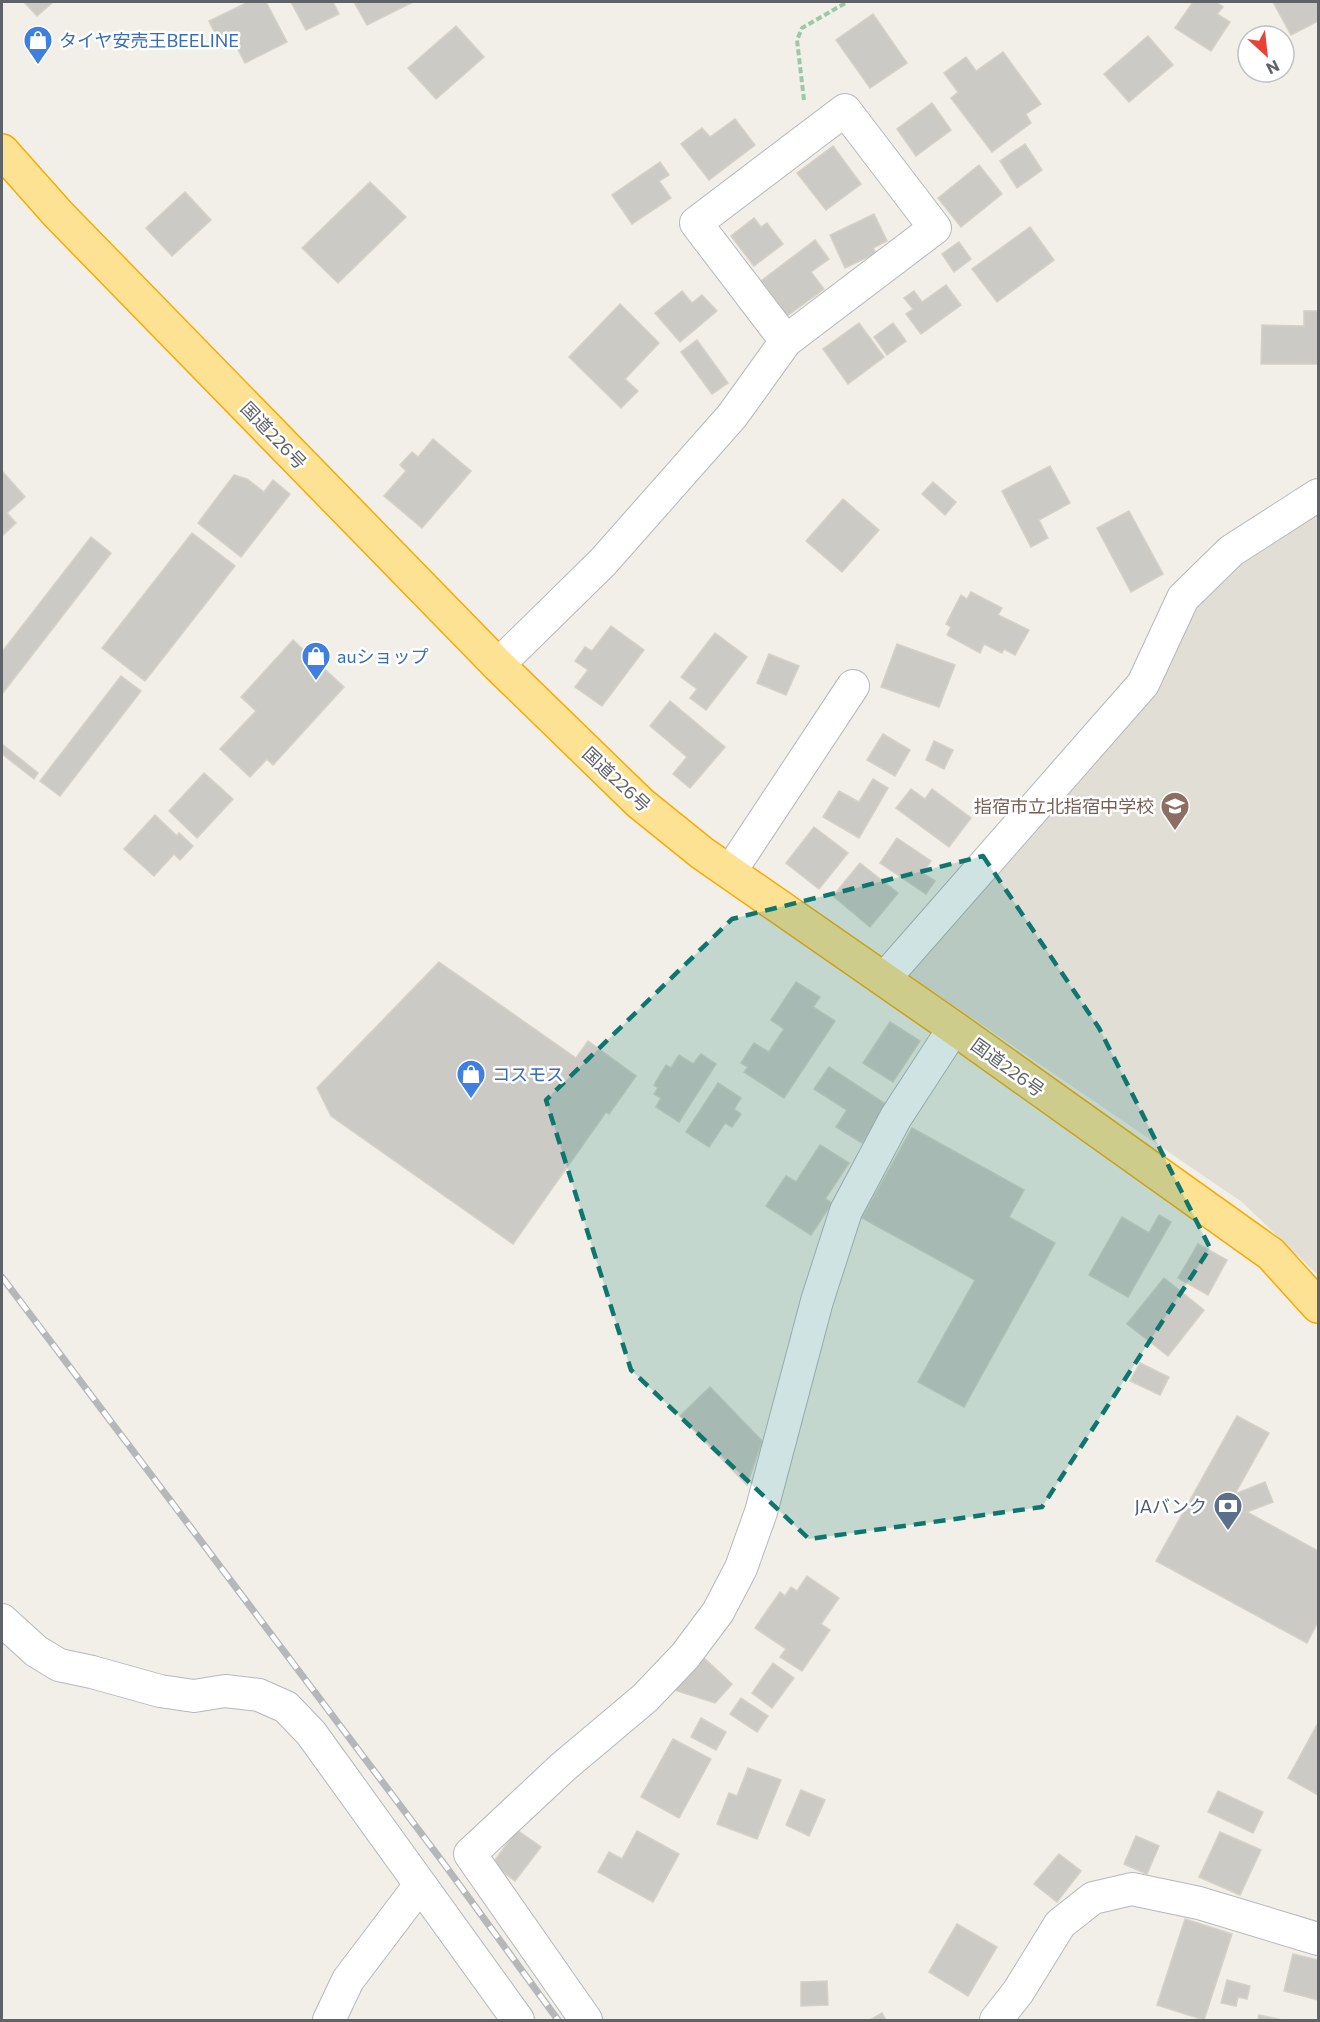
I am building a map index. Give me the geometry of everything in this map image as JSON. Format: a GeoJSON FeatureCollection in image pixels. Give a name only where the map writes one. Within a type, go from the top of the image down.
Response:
{"type":"FeatureCollection","features":[{"type":"Feature","properties":{"kind":"highway","name":"国道226号"},"geometry":{"type":"LineString","coordinates":[[2,151],[58,214],[498,664],[640,802],[702,853],[954,1028],[1271,1254],[1318,1306]]}},
{"type":"Feature","properties":{"kind":"street"},"geometry":{"type":"LineString","coordinates":[[498,664],[610,553],[732,416],[786,341],[935,228],[845,110],[696,223],[786,341]]}},
{"type":"Feature","properties":{"kind":"street"},"geometry":{"type":"LineString","coordinates":[[884,979],[1143,684],[1183,598],[1231,551],[1318,495]]}},
{"type":"Feature","properties":{"kind":"street"},"geometry":{"type":"LineString","coordinates":[[730,872],[853,686]]}},
{"type":"Feature","properties":{"kind":"street"},"geometry":{"type":"LineString","coordinates":[[585,2020],[470,1854],[563,1767],[645,1698],[685,1656],[718,1612],[741,1568],[761,1512],[817,1301],[846,1211],[896,1118],[954,1028]]}},
{"type":"Feature","properties":{"kind":"street"},"geometry":{"type":"LineString","coordinates":[[2,1620],[36,1651],[59,1665],[160,1691],[194,1696],[225,1691],[259,1695],[286,1707],[311,1733],[518,2020]]}},
{"type":"Feature","properties":{"kind":"street"},"geometry":{"type":"LineString","coordinates":[[330,2020],[348,1980],[420,1885]]}},
{"type":"Feature","properties":{"kind":"street"},"geometry":{"type":"LineString","coordinates":[[996,2020],[1018,1992],[1060,1924],[1093,1898],[1131,1888],[1199,1903],[1318,1939]]}},
{"type":"Feature","properties":{"kind":"path"},"geometry":{"type":"LineString","coordinates":[[808,136],[797,40],[802,28],[847,2]]}},
{"type":"Feature","properties":{"kind":"highlighted area"},"geometry":{"type":"Polygon","coordinates":[[[983,856],[1099,1028],[1210,1248],[1042,1507],[809,1539],[631,1370],[546,1100],[732,919],[983,856]]]}},
{"type":"Feature","properties":{"kind":"shaded area","name":"指宿市立北指宿中学校"},"geometry":{"type":"Polygon","coordinates":[[[1318,509],[1318,1275],[1242,1202],[909,975],[1153,690],[1197,600],[1224,569],[1318,509]]]}},
{"type":"Feature","properties":{"kind":"building"},"geometry":{"type":"Polygon","coordinates":[[[24,2],[53,2],[37,16],[24,2]]]}},
{"type":"Feature","properties":{"kind":"building"},"geometry":{"type":"Polygon","coordinates":[[[248,2],[266,2],[287,42],[245,63],[232,38],[220,43],[209,21],[248,2]]]}},
{"type":"Feature","properties":{"kind":"building"},"geometry":{"type":"Polygon","coordinates":[[[291,2],[333,2],[339,14],[306,30],[291,2]]]}},
{"type":"Feature","properties":{"kind":"building"},"geometry":{"type":"Polygon","coordinates":[[[354,2],[413,2],[367,25],[354,2]]]}},
{"type":"Feature","properties":{"kind":"building"},"geometry":{"type":"Polygon","coordinates":[[[1193,2],[1216,2],[1223,7],[1217,14],[1230,22],[1211,51],[1175,28],[1193,2]]]}},
{"type":"Feature","properties":{"kind":"building"},"geometry":{"type":"Polygon","coordinates":[[[1273,2],[1318,2],[1318,21],[1296,32],[1296,24],[1285,24],[1273,2]]]}},
{"type":"Feature","properties":{"kind":"building"},"geometry":{"type":"Polygon","coordinates":[[[873,14],[907,63],[870,88],[836,40],[873,14]]]}},
{"type":"Feature","properties":{"kind":"building"},"geometry":{"type":"Polygon","coordinates":[[[456,26],[484,57],[436,99],[408,68],[456,26]]]}},
{"type":"Feature","properties":{"kind":"building"},"geometry":{"type":"Polygon","coordinates":[[[1148,36],[1173,65],[1129,102],[1104,74],[1148,36]]]}},
{"type":"Feature","properties":{"kind":"building"},"geometry":{"type":"Polygon","coordinates":[[[1003,52],[1041,104],[1026,114],[1031,123],[992,152],[951,98],[958,92],[944,73],[966,57],[976,71],[1003,52]]]}},
{"type":"Feature","properties":{"kind":"building"},"geometry":{"type":"Polygon","coordinates":[[[932,103],[951,130],[916,156],[897,129],[932,103]]]}},
{"type":"Feature","properties":{"kind":"building"},"geometry":{"type":"Polygon","coordinates":[[[735,119],[755,145],[709,180],[681,144],[702,128],[710,137],[735,119]]]}},
{"type":"Feature","properties":{"kind":"building"},"geometry":{"type":"Polygon","coordinates":[[[1025,144],[1042,170],[1017,188],[1000,161],[1025,144]]]}},
{"type":"Feature","properties":{"kind":"building"},"geometry":{"type":"Polygon","coordinates":[[[833,146],[861,184],[826,210],[797,173],[833,146]]]}},
{"type":"Feature","properties":{"kind":"building"},"geometry":{"type":"Polygon","coordinates":[[[660,162],[669,175],[659,181],[671,198],[632,224],[612,195],[660,162]]]}},
{"type":"Feature","properties":{"kind":"building"},"geometry":{"type":"Polygon","coordinates":[[[979,165],[1002,194],[961,227],[938,198],[979,165]]]}},
{"type":"Feature","properties":{"kind":"building"},"geometry":{"type":"Polygon","coordinates":[[[370,182],[406,217],[338,283],[302,248],[370,182]]]}},
{"type":"Feature","properties":{"kind":"building"},"geometry":{"type":"Polygon","coordinates":[[[185,192],[211,220],[172,256],[146,228],[185,192]]]}},
{"type":"Feature","properties":{"kind":"building"},"geometry":{"type":"Polygon","coordinates":[[[874,214],[887,241],[873,248],[876,253],[845,268],[830,235],[874,214]]]}},
{"type":"Feature","properties":{"kind":"building"},"geometry":{"type":"Polygon","coordinates":[[[754,218],[761,227],[767,223],[783,244],[754,266],[731,236],[754,218]]]}},
{"type":"Feature","properties":{"kind":"building"},"geometry":{"type":"Polygon","coordinates":[[[1030,227],[1054,260],[997,302],[972,269],[1030,227]]]}},
{"type":"Feature","properties":{"kind":"building"},"geometry":{"type":"Polygon","coordinates":[[[815,240],[829,259],[811,272],[824,289],[787,316],[761,281],[815,240]]]}},
{"type":"Feature","properties":{"kind":"building"},"geometry":{"type":"Polygon","coordinates":[[[959,242],[971,259],[954,272],[942,254],[959,242]]]}},
{"type":"Feature","properties":{"kind":"building"},"geometry":{"type":"Polygon","coordinates":[[[946,285],[961,305],[921,334],[906,314],[913,309],[904,298],[914,291],[922,302],[946,285]]]}},
{"type":"Feature","properties":{"kind":"building"},"geometry":{"type":"Polygon","coordinates":[[[682,291],[692,303],[702,295],[717,311],[680,342],[655,313],[682,291]]]}},
{"type":"Feature","properties":{"kind":"building"},"geometry":{"type":"Polygon","coordinates":[[[620,304],[659,343],[625,379],[638,391],[621,408],[569,357],[620,304]]]}},
{"type":"Feature","properties":{"kind":"building"},"geometry":{"type":"Polygon","coordinates":[[[1304,311],[1318,311],[1318,364],[1261,364],[1262,325],[1304,326],[1304,311]]]}},
{"type":"Feature","properties":{"kind":"building"},"geometry":{"type":"Polygon","coordinates":[[[859,323],[884,357],[848,384],[823,349],[859,323]]]}},
{"type":"Feature","properties":{"kind":"building"},"geometry":{"type":"Polygon","coordinates":[[[893,323],[906,341],[887,355],[874,337],[893,323]]]}},
{"type":"Feature","properties":{"kind":"building"},"geometry":{"type":"Polygon","coordinates":[[[697,340],[728,383],[712,394],[681,352],[697,340]]]}},
{"type":"Feature","properties":{"kind":"building"},"geometry":{"type":"Polygon","coordinates":[[[433,439],[471,471],[422,528],[384,496],[406,471],[400,465],[412,452],[418,457],[433,439]]]}},
{"type":"Feature","properties":{"kind":"building"},"geometry":{"type":"Polygon","coordinates":[[[1050,466],[1070,503],[1039,520],[1048,538],[1031,547],[1002,491],[1050,466]]]}},
{"type":"Feature","properties":{"kind":"building"},"geometry":{"type":"Polygon","coordinates":[[[2,471],[25,497],[7,513],[16,523],[2,536],[2,471]]]}},
{"type":"Feature","properties":{"kind":"building"},"geometry":{"type":"Polygon","coordinates":[[[234,475],[247,479],[264,492],[273,480],[290,494],[241,557],[198,523],[234,475]]]}},
{"type":"Feature","properties":{"kind":"building"},"geometry":{"type":"Polygon","coordinates":[[[933,482],[956,502],[945,515],[922,494],[933,482]]]}},
{"type":"Feature","properties":{"kind":"building"},"geometry":{"type":"Polygon","coordinates":[[[843,499],[879,530],[842,572],[806,541],[843,499]]]}},
{"type":"Feature","properties":{"kind":"building"},"geometry":{"type":"Polygon","coordinates":[[[1129,511],[1163,574],[1131,592],[1097,528],[1129,511]]]}},
{"type":"Feature","properties":{"kind":"building"},"geometry":{"type":"Polygon","coordinates":[[[192,533],[235,566],[145,681],[102,648],[192,533]]]}},
{"type":"Feature","properties":{"kind":"building"},"geometry":{"type":"Polygon","coordinates":[[[91,537],[111,553],[2,694],[2,652],[91,537]]]}},
{"type":"Feature","properties":{"kind":"building"},"geometry":{"type":"Polygon","coordinates":[[[971,592],[1002,608],[998,615],[1029,630],[1015,655],[1004,649],[1002,653],[984,644],[980,653],[947,635],[951,627],[946,624],[961,595],[967,599],[971,592]]]}},
{"type":"Feature","properties":{"kind":"building"},"geometry":{"type":"Polygon","coordinates":[[[611,626],[644,650],[602,706],[575,687],[588,670],[575,661],[585,647],[592,651],[611,626]]]}},
{"type":"Feature","properties":{"kind":"building"},"geometry":{"type":"Polygon","coordinates":[[[715,633],[747,657],[706,710],[690,698],[697,689],[681,677],[715,633]]]}},
{"type":"Feature","properties":{"kind":"building"},"geometry":{"type":"Polygon","coordinates":[[[293,640],[344,687],[273,765],[267,759],[250,777],[220,749],[256,711],[241,697],[293,640]]]}},
{"type":"Feature","properties":{"kind":"building"},"geometry":{"type":"Polygon","coordinates":[[[897,644],[955,665],[939,707],[881,687],[897,644]]]}},
{"type":"Feature","properties":{"kind":"building"},"geometry":{"type":"Polygon","coordinates":[[[769,654],[799,666],[786,695],[757,683],[769,654]]]}},
{"type":"Feature","properties":{"kind":"building"},"geometry":{"type":"Polygon","coordinates":[[[121,676],[141,691],[60,796],[40,781],[121,676]]]}},
{"type":"Feature","properties":{"kind":"building"},"geometry":{"type":"Polygon","coordinates":[[[670,701],[725,747],[690,788],[673,774],[687,757],[650,726],[670,701]]]}},
{"type":"Feature","properties":{"kind":"building"},"geometry":{"type":"Polygon","coordinates":[[[883,734],[910,750],[895,776],[867,760],[883,734]]]}},
{"type":"Feature","properties":{"kind":"building"},"geometry":{"type":"Polygon","coordinates":[[[934,741],[953,750],[944,769],[926,760],[934,741]]]}},
{"type":"Feature","properties":{"kind":"building"},"geometry":{"type":"Polygon","coordinates":[[[2,744],[38,773],[34,779],[2,754],[2,744]]]}},
{"type":"Feature","properties":{"kind":"building"},"geometry":{"type":"Polygon","coordinates":[[[204,773],[233,799],[197,838],[169,811],[204,773]]]}},
{"type":"Feature","properties":{"kind":"building"},"geometry":{"type":"Polygon","coordinates":[[[873,779],[888,788],[859,838],[823,817],[839,791],[859,802],[873,779]]]}},
{"type":"Feature","properties":{"kind":"building"},"geometry":{"type":"Polygon","coordinates":[[[911,789],[925,799],[932,789],[971,818],[949,847],[896,808],[911,789]]]}},
{"type":"Feature","properties":{"kind":"building"},"geometry":{"type":"Polygon","coordinates":[[[155,815],[177,836],[179,833],[193,846],[180,860],[174,854],[154,876],[124,849],[155,815]]]}},
{"type":"Feature","properties":{"kind":"building"},"geometry":{"type":"Polygon","coordinates":[[[814,827],[848,853],[819,889],[786,863],[814,827]]]}},
{"type":"Feature","properties":{"kind":"building"},"geometry":{"type":"Polygon","coordinates":[[[897,838],[931,861],[923,873],[935,881],[926,894],[880,863],[897,838]]]}},
{"type":"Feature","properties":{"kind":"building"},"geometry":{"type":"Polygon","coordinates":[[[860,863],[898,893],[870,927],[833,896],[860,863]]]}},
{"type":"Feature","properties":{"kind":"building","name":"コスモス"},"geometry":{"type":"Polygon","coordinates":[[[439,962],[576,1058],[588,1041],[636,1076],[609,1114],[606,1112],[513,1244],[331,1116],[317,1088],[439,962]]]}},
{"type":"Feature","properties":{"kind":"building"},"geometry":{"type":"Polygon","coordinates":[[[796,982],[820,997],[813,1007],[835,1021],[784,1098],[744,1072],[748,1067],[741,1063],[754,1043],[769,1052],[784,1029],[771,1020],[796,982]]]}},
{"type":"Feature","properties":{"kind":"building"},"geometry":{"type":"Polygon","coordinates":[[[890,1022],[920,1041],[893,1082],[863,1063],[890,1022]]]}},
{"type":"Feature","properties":{"kind":"building"},"geometry":{"type":"Polygon","coordinates":[[[701,1054],[716,1064],[679,1122],[656,1107],[661,1098],[654,1094],[658,1088],[654,1085],[666,1065],[671,1068],[679,1055],[693,1064],[701,1054]]]}},
{"type":"Feature","properties":{"kind":"building"},"geometry":{"type":"Polygon","coordinates":[[[829,1067],[887,1105],[862,1143],[836,1127],[847,1110],[814,1089],[829,1067]]]}},
{"type":"Feature","properties":{"kind":"building"},"geometry":{"type":"Polygon","coordinates":[[[718,1083],[741,1098],[734,1109],[741,1114],[732,1127],[725,1123],[709,1147],[686,1132],[718,1083]]]}},
{"type":"Feature","properties":{"kind":"building"},"geometry":{"type":"Polygon","coordinates":[[[912,1128],[1024,1190],[1009,1217],[1055,1243],[964,1407],[918,1382],[975,1280],[862,1218],[912,1128]]]}},
{"type":"Feature","properties":{"kind":"building"},"geometry":{"type":"Polygon","coordinates":[[[820,1145],[849,1163],[825,1199],[832,1203],[811,1235],[766,1206],[786,1176],[796,1182],[820,1145]]]}},
{"type":"Feature","properties":{"kind":"building"},"geometry":{"type":"Polygon","coordinates":[[[1159,1215],[1171,1222],[1128,1297],[1089,1275],[1122,1217],[1149,1233],[1159,1215]]]}},
{"type":"Feature","properties":{"kind":"building"},"geometry":{"type":"Polygon","coordinates":[[[1198,1244],[1227,1260],[1208,1295],[1178,1278],[1198,1244]]]}},
{"type":"Feature","properties":{"kind":"building"},"geometry":{"type":"Polygon","coordinates":[[[1164,1278],[1204,1310],[1168,1356],[1127,1324],[1164,1278]]]}},
{"type":"Feature","properties":{"kind":"building"},"geometry":{"type":"Polygon","coordinates":[[[1140,1363],[1169,1377],[1160,1395],[1130,1381],[1140,1363]]]}},
{"type":"Feature","properties":{"kind":"building"},"geometry":{"type":"Polygon","coordinates":[[[710,1387],[762,1441],[747,1485],[680,1416],[710,1387]]]}},
{"type":"Feature","properties":{"kind":"building","name":"JAバンク"},"geometry":{"type":"Polygon","coordinates":[[[1237,1416],[1269,1433],[1235,1494],[1265,1482],[1273,1502],[1247,1512],[1318,1551],[1318,1622],[1307,1643],[1156,1561],[1237,1416]]]}},
{"type":"Feature","properties":{"kind":"building"},"geometry":{"type":"Polygon","coordinates":[[[807,1576],[839,1598],[821,1624],[830,1630],[802,1671],[780,1657],[786,1649],[755,1628],[780,1592],[785,1596],[791,1587],[797,1591],[807,1576]]]}},
{"type":"Feature","properties":{"kind":"building"},"geometry":{"type":"Polygon","coordinates":[[[703,1657],[732,1684],[715,1703],[674,1690],[703,1657]]]}},
{"type":"Feature","properties":{"kind":"building"},"geometry":{"type":"Polygon","coordinates":[[[773,1663],[794,1678],[772,1708],[752,1693],[773,1663]]]}},
{"type":"Feature","properties":{"kind":"building"},"geometry":{"type":"Polygon","coordinates":[[[741,1698],[768,1716],[757,1732],[730,1714],[741,1698]]]}},
{"type":"Feature","properties":{"kind":"building"},"geometry":{"type":"Polygon","coordinates":[[[701,1718],[726,1732],[716,1750],[691,1737],[701,1718]]]}},
{"type":"Feature","properties":{"kind":"building"},"geometry":{"type":"Polygon","coordinates":[[[1318,1723],[1318,1795],[1288,1778],[1318,1723]]]}},
{"type":"Feature","properties":{"kind":"building"},"geometry":{"type":"Polygon","coordinates":[[[673,1739],[711,1759],[679,1818],[641,1797],[673,1739]]]}},
{"type":"Feature","properties":{"kind":"building"},"geometry":{"type":"Polygon","coordinates":[[[748,1768],[781,1780],[757,1839],[717,1824],[729,1793],[737,1796],[748,1768]]]}},
{"type":"Feature","properties":{"kind":"building"},"geometry":{"type":"Polygon","coordinates":[[[801,1790],[825,1800],[809,1836],[786,1825],[801,1790]]]}},
{"type":"Feature","properties":{"kind":"building"},"geometry":{"type":"Polygon","coordinates":[[[1218,1791],[1263,1812],[1253,1833],[1208,1812],[1218,1791]]]}},
{"type":"Feature","properties":{"kind":"building"},"geometry":{"type":"Polygon","coordinates":[[[517,1830],[541,1847],[515,1881],[492,1864],[517,1830]]]}},
{"type":"Feature","properties":{"kind":"building"},"geometry":{"type":"Polygon","coordinates":[[[637,1831],[679,1854],[653,1902],[598,1872],[609,1852],[622,1859],[637,1831]]]}},
{"type":"Feature","properties":{"kind":"building"},"geometry":{"type":"Polygon","coordinates":[[[1220,1832],[1261,1850],[1240,1895],[1199,1877],[1220,1832]]]}},
{"type":"Feature","properties":{"kind":"building"},"geometry":{"type":"Polygon","coordinates":[[[1136,1836],[1159,1846],[1147,1874],[1124,1864],[1136,1836]]]}},
{"type":"Feature","properties":{"kind":"building"},"geometry":{"type":"Polygon","coordinates":[[[1059,1854],[1081,1871],[1057,1902],[1034,1884],[1059,1854]]]}},
{"type":"Feature","properties":{"kind":"building"},"geometry":{"type":"Polygon","coordinates":[[[1185,1919],[1232,1934],[1204,2020],[1157,2005],[1185,1919]]]}},
{"type":"Feature","properties":{"kind":"building"},"geometry":{"type":"Polygon","coordinates":[[[957,1924],[997,1947],[968,1996],[929,1972],[957,1924]]]}},
{"type":"Feature","properties":{"kind":"building"},"geometry":{"type":"Polygon","coordinates":[[[1293,1954],[1318,1960],[1318,2000],[1284,1991],[1293,1954]]]}},
{"type":"Feature","properties":{"kind":"building"},"geometry":{"type":"Polygon","coordinates":[[[1227,1980],[1250,1986],[1247,1999],[1238,1997],[1236,2006],[1221,2003],[1227,1980]]]}},
{"type":"Feature","properties":{"kind":"building"},"geometry":{"type":"Polygon","coordinates":[[[827,1981],[828,2005],[801,2006],[801,1982],[827,1981]]]}},
{"type":"Feature","properties":{"kind":"building"},"geometry":{"type":"Polygon","coordinates":[[[882,2013],[886,2020],[870,2020],[882,2013]]]}},
{"type":"Feature","properties":{"kind":"building"},"geometry":{"type":"Polygon","coordinates":[[[1259,2015],[1282,2020],[1258,2020],[1259,2015]]]}},
{"type":"Feature","properties":{"kind":"railway"},"geometry":{"type":"LineString","coordinates":[[2,1277],[442,1861],[558,2020]]}},
{"type":"Feature","properties":{"kind":"place","name":"タイヤ安売王BEELINE"},"geometry":{"type":"Point","coordinates":[38,66]}},
{"type":"Feature","properties":{"kind":"place","name":"auショップ"},"geometry":{"type":"Point","coordinates":[316,682]}},
{"type":"Feature","properties":{"kind":"place","name":"指宿市立北指宿中学校"},"geometry":{"type":"Point","coordinates":[1175,832]}},
{"type":"Feature","properties":{"kind":"place","name":"コスモス"},"geometry":{"type":"Point","coordinates":[471,1100]}},
{"type":"Feature","properties":{"kind":"place","name":"JAバンク"},"geometry":{"type":"Point","coordinates":[1228,1532]}}]}
